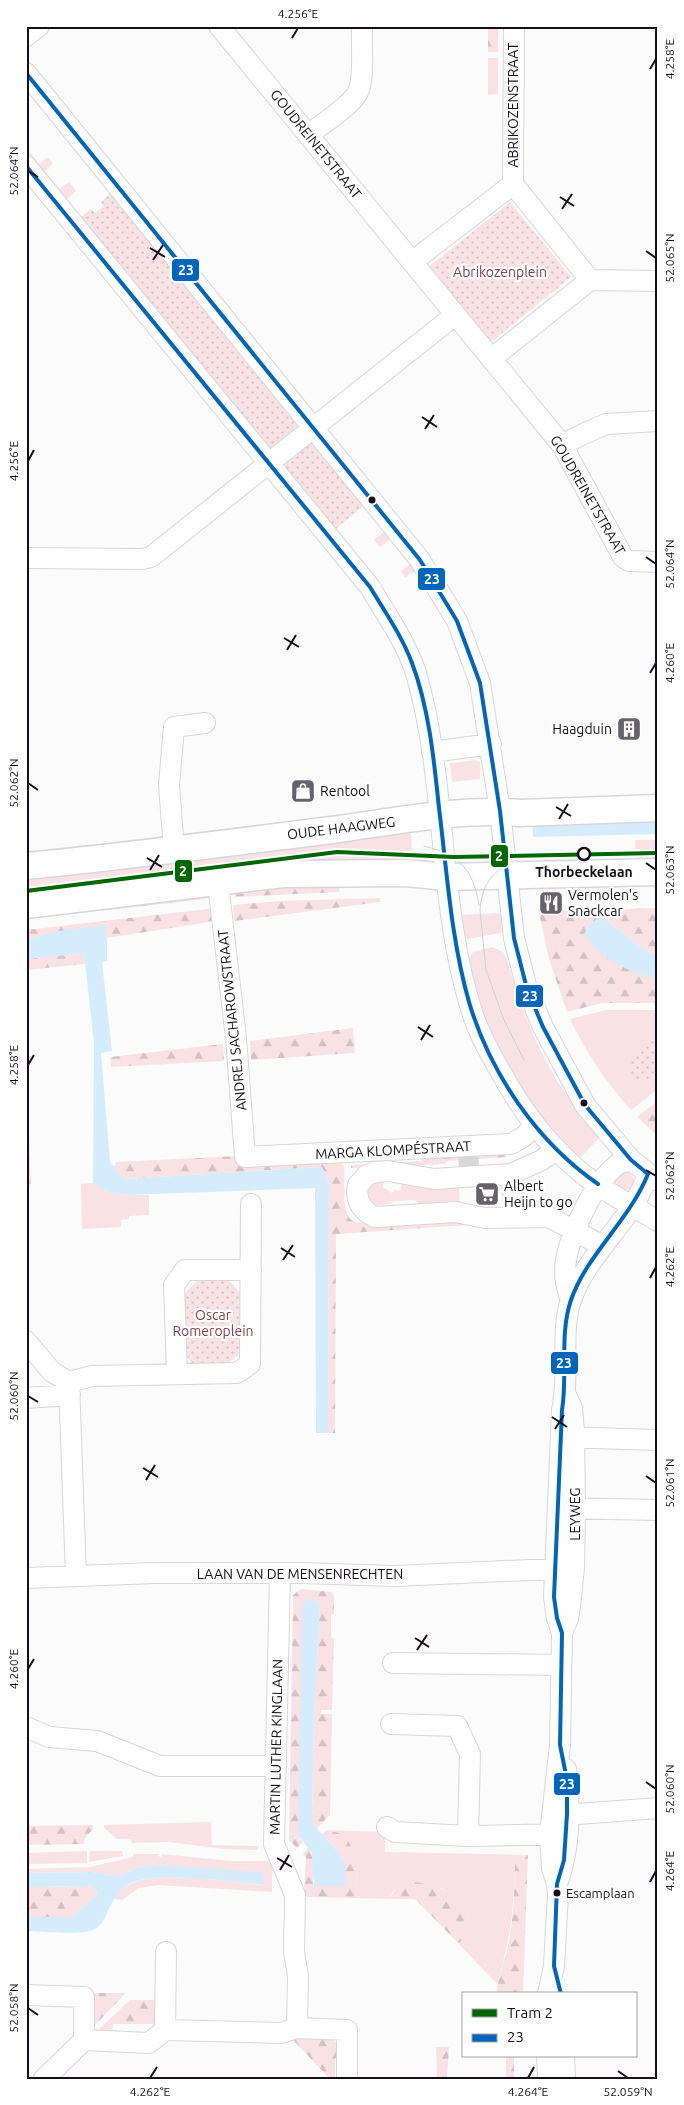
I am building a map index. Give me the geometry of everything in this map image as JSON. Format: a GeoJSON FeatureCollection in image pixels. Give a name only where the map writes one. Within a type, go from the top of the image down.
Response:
{"type":"FeatureCollection","features":[{"type":"Feature","properties":{"kind":"main road","name":"OUDE HAAGWEG"},"geometry":{"type":"LineString","coordinates":[[26,866],[174,850],[440,816],[500,811],[520,813],[658,808]]}},
{"type":"Feature","properties":{"kind":"main road"},"geometry":{"type":"LineString","coordinates":[[26,905],[283,874],[406,873],[447,877],[658,872]]}},
{"type":"Feature","properties":{"kind":"street"},"geometry":{"type":"LineString","coordinates":[[26,36],[39,26]]}},
{"type":"Feature","properties":{"kind":"street","name":"GOUDREINETSTRAAT"},"geometry":{"type":"LineString","coordinates":[[219,26],[412,262]]}},
{"type":"Feature","properties":{"kind":"street"},"geometry":{"type":"LineString","coordinates":[[308,135],[352,101],[358,92],[361,83],[362,26]]}},
{"type":"Feature","properties":{"kind":"street","name":"ABRIKOZENSTRAAT"},"geometry":{"type":"LineString","coordinates":[[513,184],[514,26]]}},
{"type":"Feature","properties":{"kind":"street"},"geometry":{"type":"LineString","coordinates":[[26,73],[420,560],[457,621],[480,683],[491,744],[518,961],[527,989],[543,1027],[585,1105],[631,1160],[653,1178]]}},
{"type":"Feature","properties":{"kind":"street"},"geometry":{"type":"LineString","coordinates":[[26,166],[370,587],[398,635],[415,671],[425,708],[456,947],[474,1017],[515,1097],[535,1126],[584,1176],[658,1221]]}},
{"type":"Feature","properties":{"kind":"street"},"geometry":{"type":"LineString","coordinates":[[590,280],[513,184],[412,262],[491,359],[590,280],[658,281]]}},
{"type":"Feature","properties":{"kind":"street"},"geometry":{"type":"LineString","coordinates":[[26,558],[142,560],[151,557],[455,315]]}},
{"type":"Feature","properties":{"kind":"street","name":"GOUDREINETSTRAAT"},"geometry":{"type":"LineString","coordinates":[[491,359],[562,446],[622,557],[629,561],[658,562]]}},
{"type":"Feature","properties":{"kind":"street"},"geometry":{"type":"LineString","coordinates":[[562,446],[606,424],[658,421]]}},
{"type":"Feature","properties":{"kind":"street"},"geometry":{"type":"LineString","coordinates":[[174,850],[169,785],[174,727],[205,723]]}},
{"type":"Feature","properties":{"kind":"street"},"geometry":{"type":"LineString","coordinates":[[432,752],[491,744]]}},
{"type":"Feature","properties":{"kind":"street","name":"ANDREJ SACHAROWSTRAAT"},"geometry":{"type":"LineString","coordinates":[[218,883],[236,1038],[245,1157]]}},
{"type":"Feature","properties":{"kind":"street","name":"MARGA KLOMPÉSTRAAT"},"geometry":{"type":"LineString","coordinates":[[245,1157],[511,1144],[535,1126]]}},
{"type":"Feature","properties":{"kind":"street"},"geometry":{"type":"LineString","coordinates":[[556,1149],[542,1160],[518,1171],[434,1179],[388,1171],[375,1172],[366,1176],[358,1185],[357,1192],[360,1205],[375,1217],[456,1212],[485,1218],[549,1217],[603,1246]]}},
{"type":"Feature","properties":{"kind":"street","name":"LEYWEG"},"geometry":{"type":"LineString","coordinates":[[548,1992],[554,1966],[557,1884],[552,1868],[558,1824],[562,1633],[568,1618],[565,1568],[568,1437],[572,1408],[566,1395],[567,1324],[570,1301],[565,1280],[565,1268],[575,1232],[598,1184],[618,1164],[631,1160]]}},
{"type":"Feature","properties":{"kind":"street"},"geometry":{"type":"LineString","coordinates":[[487,1163],[518,1171]]}},
{"type":"Feature","properties":{"kind":"street"},"geometry":{"type":"LineString","coordinates":[[412,1176],[428,1169],[459,1166]]}},
{"type":"Feature","properties":{"kind":"street"},"geometry":{"type":"LineString","coordinates":[[516,1217],[518,1171]]}},
{"type":"Feature","properties":{"kind":"street","name":"LEYWEG"},"geometry":{"type":"LineString","coordinates":[[570,1301],[603,1246],[653,1178]]}},
{"type":"Feature","properties":{"kind":"street"},"geometry":{"type":"LineString","coordinates":[[26,1398],[69,1388],[92,1376],[237,1373],[250,1364],[251,1204]]}},
{"type":"Feature","properties":{"kind":"street"},"geometry":{"type":"LineString","coordinates":[[177,1373],[174,1285],[185,1270],[251,1270]]}},
{"type":"Feature","properties":{"kind":"street"},"geometry":{"type":"LineString","coordinates":[[26,1341],[52,1372],[69,1388],[76,1576]]}},
{"type":"Feature","properties":{"kind":"street"},"geometry":{"type":"LineString","coordinates":[[568,1437],[658,1440]]}},
{"type":"Feature","properties":{"kind":"street"},"geometry":{"type":"LineString","coordinates":[[567,1508],[658,1510]]}},
{"type":"Feature","properties":{"kind":"street","name":"LAAN VAN DE MENSENRECHTEN"},"geometry":{"type":"LineString","coordinates":[[26,1578],[155,1573],[280,1573],[394,1576],[565,1568]]}},
{"type":"Feature","properties":{"kind":"street","name":"MARTIN LUTHER KINGLAAN"},"geometry":{"type":"LineString","coordinates":[[280,1573],[274,1844],[295,1895],[294,1952],[298,1976],[297,2028]]}},
{"type":"Feature","properties":{"kind":"street"},"geometry":{"type":"LineString","coordinates":[[393,1663],[561,1665]]}},
{"type":"Feature","properties":{"kind":"street"},"geometry":{"type":"LineString","coordinates":[[391,1724],[457,1726],[470,1754],[468,1836]]}},
{"type":"Feature","properties":{"kind":"street"},"geometry":{"type":"LineString","coordinates":[[26,1727],[49,1737],[97,1741],[160,1766],[276,1766]]}},
{"type":"Feature","properties":{"kind":"street"},"geometry":{"type":"LineString","coordinates":[[387,1827],[395,1832],[468,1836],[658,1808]]}},
{"type":"Feature","properties":{"kind":"street"},"geometry":{"type":"LineString","coordinates":[[165,2030],[166,1952]]}},
{"type":"Feature","properties":{"kind":"street","name":"LEYWEG"},"geometry":{"type":"LineString","coordinates":[[554,1966],[560,1992]]}},
{"type":"Feature","properties":{"kind":"street"},"geometry":{"type":"LineString","coordinates":[[26,1996],[84,1997],[84,2040],[44,2079]]}},
{"type":"Feature","properties":{"kind":"street"},"geometry":{"type":"LineString","coordinates":[[84,2040],[149,2043],[165,2030],[280,2033],[297,2028],[347,2030],[347,2079]]}},
{"type":"Feature","properties":{"kind":"street"},"geometry":{"type":"LineString","coordinates":[[547,2058],[548,2079]]}},
{"type":"Feature","properties":{"kind":"street"},"geometry":{"type":"LineString","coordinates":[[564,2058],[565,2079]]}},
{"type":"Feature","properties":{"kind":"green space"},"geometry":{"type":"Polygon","coordinates":[[[488,26],[498,26],[498,52],[488,52],[488,26]]]}},
{"type":"Feature","properties":{"kind":"green space"},"geometry":{"type":"Polygon","coordinates":[[[488,58],[498,58],[498,94],[488,95],[488,58]]]}},
{"type":"Feature","properties":{"kind":"green space"},"geometry":{"type":"Polygon","coordinates":[[[26,147],[39,164],[48,157],[53,164],[45,171],[59,189],[69,182],[76,191],[67,199],[81,217],[79,219],[26,151],[26,147]]]}},
{"type":"Feature","properties":{"kind":"green space"},"geometry":{"type":"Polygon","coordinates":[[[114,190],[368,502],[332,532],[79,219],[91,209],[95,213],[104,206],[101,202],[114,190]]]}},
{"type":"Feature","properties":{"kind":"green space","name":"Abrikozenplein"},"geometry":{"type":"Polygon","coordinates":[[[510,202],[571,277],[491,342],[430,266],[510,202]]]}},
{"type":"Feature","properties":{"kind":"green space"},"geometry":{"type":"Polygon","coordinates":[[[374,510],[412,559],[415,571],[405,578],[401,571],[410,564],[391,539],[380,547],[374,540],[384,532],[369,513],[374,510]]]}},
{"type":"Feature","properties":{"kind":"green space"},"geometry":{"type":"Polygon","coordinates":[[[476,760],[480,762],[480,779],[452,782],[450,763],[476,760]]]}},
{"type":"Feature","properties":{"kind":"green space"},"geometry":{"type":"Polygon","coordinates":[[[410,825],[413,864],[26,898],[26,871],[410,825]]]}},
{"type":"Feature","properties":{"kind":"green space"},"geometry":{"type":"Polygon","coordinates":[[[635,840],[658,840],[658,859],[636,859],[635,840]]]}},
{"type":"Feature","properties":{"kind":"green space"},"geometry":{"type":"Polygon","coordinates":[[[274,887],[339,888],[339,892],[235,897],[236,890],[274,887]]]}},
{"type":"Feature","properties":{"kind":"green space"},"geometry":{"type":"Polygon","coordinates":[[[206,891],[206,899],[26,919],[26,913],[206,891]]]}},
{"type":"Feature","properties":{"kind":"green space"},"geometry":{"type":"Polygon","coordinates":[[[380,898],[380,902],[234,921],[233,905],[280,901],[380,898]]]}},
{"type":"Feature","properties":{"kind":"green space"},"geometry":{"type":"Polygon","coordinates":[[[216,908],[216,921],[107,938],[103,925],[26,940],[26,930],[216,908]]]}},
{"type":"Feature","properties":{"kind":"green space"},"geometry":{"type":"Polygon","coordinates":[[[538,908],[567,911],[658,908],[658,955],[648,953],[602,918],[589,925],[585,933],[600,950],[617,962],[627,968],[658,979],[658,1003],[602,1003],[567,1012],[549,959],[538,908]]]}},
{"type":"Feature","properties":{"kind":"green space"},"geometry":{"type":"Polygon","coordinates":[[[500,913],[501,933],[464,938],[459,915],[500,913]]]}},
{"type":"Feature","properties":{"kind":"green space"},"geometry":{"type":"Polygon","coordinates":[[[492,947],[503,952],[506,957],[532,1032],[549,1067],[571,1101],[601,1136],[578,1160],[530,1106],[486,1028],[467,962],[473,952],[492,947]]]}},
{"type":"Feature","properties":{"kind":"green space"},"geometry":{"type":"Polygon","coordinates":[[[84,953],[85,964],[26,970],[26,959],[84,953]]]}},
{"type":"Feature","properties":{"kind":"green space"},"geometry":{"type":"Polygon","coordinates":[[[606,1010],[658,1010],[658,1089],[631,1110],[597,1067],[570,1019],[606,1010]]]}},
{"type":"Feature","properties":{"kind":"green space"},"geometry":{"type":"Polygon","coordinates":[[[353,1028],[355,1053],[251,1060],[250,1041],[353,1028]]]}},
{"type":"Feature","properties":{"kind":"green space"},"geometry":{"type":"Polygon","coordinates":[[[658,1036],[658,1075],[651,1081],[637,1079],[631,1073],[631,1057],[644,1043],[658,1036]]]}},
{"type":"Feature","properties":{"kind":"green space"},"geometry":{"type":"Polygon","coordinates":[[[223,1044],[224,1061],[111,1067],[110,1057],[223,1044]]]}},
{"type":"Feature","properties":{"kind":"green space"},"geometry":{"type":"Polygon","coordinates":[[[658,1101],[658,1136],[637,1117],[658,1101]]]}},
{"type":"Feature","properties":{"kind":"green space"},"geometry":{"type":"Polygon","coordinates":[[[26,1114],[28,1114],[31,1185],[26,1185],[26,1114]]]}},
{"type":"Feature","properties":{"kind":"green space"},"geometry":{"type":"Polygon","coordinates":[[[506,1150],[506,1157],[447,1161],[445,1164],[351,1168],[351,1165],[421,1161],[421,1155],[506,1150]]]}},
{"type":"Feature","properties":{"kind":"green space"},"geometry":{"type":"Polygon","coordinates":[[[238,1156],[239,1166],[339,1161],[344,1166],[345,1207],[350,1219],[355,1222],[462,1218],[468,1225],[336,1234],[335,1433],[328,1433],[329,1182],[322,1167],[124,1179],[114,1167],[116,1162],[238,1156]]]}},
{"type":"Feature","properties":{"kind":"green space"},"geometry":{"type":"Polygon","coordinates":[[[628,1171],[635,1180],[633,1191],[628,1193],[614,1185],[612,1180],[614,1175],[628,1171]]]}},
{"type":"Feature","properties":{"kind":"green space"},"geometry":{"type":"Polygon","coordinates":[[[385,1176],[383,1187],[392,1193],[394,1190],[400,1191],[403,1180],[459,1183],[460,1205],[421,1207],[415,1200],[393,1201],[391,1204],[385,1205],[372,1203],[368,1198],[366,1186],[385,1176]]]}},
{"type":"Feature","properties":{"kind":"green space"},"geometry":{"type":"Polygon","coordinates":[[[93,1183],[107,1192],[149,1195],[149,1215],[129,1216],[129,1219],[121,1220],[121,1227],[82,1229],[81,1184],[93,1183]]]}},
{"type":"Feature","properties":{"kind":"green space","name":"Oscar Romeroplein"},"geometry":{"type":"Polygon","coordinates":[[[227,1278],[241,1294],[242,1351],[222,1369],[193,1365],[185,1354],[183,1295],[199,1279],[227,1278]]]}},
{"type":"Feature","properties":{"kind":"green space"},"geometry":{"type":"Polygon","coordinates":[[[301,1589],[331,1592],[334,1596],[334,1613],[331,1615],[331,1637],[334,1639],[332,1710],[321,1710],[321,1714],[332,1714],[330,1815],[317,1828],[312,1823],[314,1714],[320,1604],[299,1838],[303,1842],[297,1848],[289,1840],[293,1595],[301,1589]]]}},
{"type":"Feature","properties":{"kind":"green space"},"geometry":{"type":"Polygon","coordinates":[[[211,1822],[212,1845],[258,1846],[258,1850],[224,1849],[169,1842],[132,1843],[131,1839],[117,1839],[104,1828],[104,1825],[211,1822]]]}},
{"type":"Feature","properties":{"kind":"green space"},"geometry":{"type":"Polygon","coordinates":[[[93,1825],[93,1829],[85,1838],[84,1844],[26,1845],[26,1826],[93,1825]]]}},
{"type":"Feature","properties":{"kind":"green space"},"geometry":{"type":"Polygon","coordinates":[[[327,1830],[385,1832],[385,1852],[528,1855],[515,1864],[514,1896],[510,1925],[497,1984],[458,1943],[466,1938],[469,1915],[459,1901],[442,1888],[394,1890],[389,1899],[355,1898],[357,1876],[344,1834],[327,1830]]]}},
{"type":"Feature","properties":{"kind":"green space"},"geometry":{"type":"Polygon","coordinates":[[[327,1830],[344,1834],[352,1849],[357,1872],[355,1898],[307,1897],[304,1894],[306,1857],[303,1854],[308,1848],[313,1861],[313,1884],[345,1860],[322,1834],[327,1830]]]}},
{"type":"Feature","properties":{"kind":"green space"},"geometry":{"type":"Polygon","coordinates":[[[87,1851],[87,1863],[26,1864],[26,1853],[87,1851]]]}},
{"type":"Feature","properties":{"kind":"green space"},"geometry":{"type":"Polygon","coordinates":[[[90,1851],[122,1851],[123,1856],[89,1862],[90,1851]]]}},
{"type":"Feature","properties":{"kind":"green space"},"geometry":{"type":"Polygon","coordinates":[[[133,1854],[158,1854],[161,1857],[162,1854],[231,1861],[272,1861],[272,1892],[158,1885],[139,1888],[122,1900],[113,1899],[125,1887],[142,1880],[175,1877],[262,1885],[263,1873],[158,1865],[140,1867],[117,1876],[92,1872],[26,1873],[26,1869],[90,1867],[133,1857],[133,1854]]]}},
{"type":"Feature","properties":{"kind":"green space"},"geometry":{"type":"Polygon","coordinates":[[[528,1855],[523,1992],[497,1992],[511,1925],[515,1864],[528,1855]]]}},
{"type":"Feature","properties":{"kind":"green space"},"geometry":{"type":"Polygon","coordinates":[[[415,1882],[439,1888],[454,1896],[460,1902],[470,1919],[466,1939],[458,1943],[415,1899],[389,1899],[399,1885],[415,1882]]]}},
{"type":"Feature","properties":{"kind":"green space"},"geometry":{"type":"Polygon","coordinates":[[[91,1886],[96,1889],[97,1895],[72,1917],[26,1917],[26,1887],[91,1886]]]}},
{"type":"Feature","properties":{"kind":"green space"},"geometry":{"type":"Polygon","coordinates":[[[90,1993],[126,1993],[91,2029],[90,1993]]]}},
{"type":"Feature","properties":{"kind":"green space"},"geometry":{"type":"Polygon","coordinates":[[[130,2000],[158,2000],[157,2024],[113,2024],[112,2035],[94,2034],[130,2000]]]}},
{"type":"Feature","properties":{"kind":"green space"},"geometry":{"type":"Polygon","coordinates":[[[318,2033],[326,2033],[342,2049],[342,2058],[335,2058],[335,2079],[330,2079],[292,2039],[318,2039],[318,2033]]]}},
{"type":"Feature","properties":{"kind":"green space"},"geometry":{"type":"Polygon","coordinates":[[[436,2047],[449,2047],[447,2079],[437,2079],[436,2047]]]}},
{"type":"Feature","properties":{"kind":"green space"},"geometry":{"type":"Polygon","coordinates":[[[506,2058],[514,2058],[514,2079],[506,2079],[506,2058]]]}},
{"type":"Feature","properties":{"kind":"water"},"geometry":{"type":"Polygon","coordinates":[[[658,817],[658,834],[533,837],[532,820],[658,817]]]}},
{"type":"Feature","properties":{"kind":"water"},"geometry":{"type":"Polygon","coordinates":[[[598,918],[605,919],[648,953],[658,955],[658,979],[616,964],[598,950],[585,933],[589,925],[598,918]]]}},
{"type":"Feature","properties":{"kind":"water"},"geometry":{"type":"Polygon","coordinates":[[[104,925],[107,938],[107,961],[102,962],[112,1051],[101,1053],[110,1162],[124,1179],[322,1167],[329,1182],[328,1433],[316,1433],[315,1188],[128,1195],[107,1192],[93,1183],[94,1043],[84,953],[26,959],[26,940],[59,931],[104,925]]]}},
{"type":"Feature","properties":{"kind":"water"},"geometry":{"type":"Polygon","coordinates":[[[307,1599],[313,1599],[320,1604],[314,1714],[312,1823],[345,1860],[345,1886],[314,1886],[312,1853],[298,1835],[302,1606],[307,1599]]]}},
{"type":"Feature","properties":{"kind":"water"},"geometry":{"type":"Polygon","coordinates":[[[158,1865],[263,1872],[263,1885],[175,1877],[141,1880],[125,1886],[119,1892],[103,1921],[95,1929],[72,1933],[26,1931],[26,1917],[72,1917],[97,1895],[97,1892],[91,1886],[26,1887],[26,1873],[92,1872],[117,1876],[140,1867],[158,1865]]]}},
{"type":"Feature","properties":{"kind":"tunnel"},"geometry":{"type":"LineString","coordinates":[[459,1166],[487,1163]]}},
{"type":"Feature","properties":{"kind":"tram line"},"geometry":{"type":"LineString","coordinates":[[424,846],[447,854],[463,865],[473,882],[479,905]]}},
{"type":"Feature","properties":{"kind":"tram line","name":"2"},"geometry":{"type":"LineString","coordinates":[[26,891],[337,852],[454,857],[658,853]]}},
{"type":"Feature","properties":{"kind":"tram line"},"geometry":{"type":"LineString","coordinates":[[524,1060],[504,1020],[486,970],[480,910],[489,880],[510,863],[530,855]]}},
{"type":"Feature","properties":{"kind":"transit line","name":"23"},"geometry":{"type":"LineString","coordinates":[[26,73],[420,560],[457,621],[480,683],[500,811],[514,938],[527,989],[543,1027],[585,1105],[631,1160],[648,1174]]}},
{"type":"Feature","properties":{"kind":"transit line","name":"23"},"geometry":{"type":"LineString","coordinates":[[26,166],[370,587],[398,634],[412,663],[427,716],[454,930],[463,978],[478,1028],[489,1054],[518,1104],[555,1148],[598,1184]]}},
{"type":"Feature","properties":{"kind":"transit line","name":"23"},"geometry":{"type":"LineString","coordinates":[[560,1992],[554,1966],[557,1884],[564,1860],[567,1780],[560,1745],[562,1633],[557,1618],[554,1597],[564,1396],[565,1327],[567,1313],[578,1283],[597,1252],[630,1207],[648,1174]]}},
{"type":"Feature","properties":{"kind":"place","name":"Haagduin"},"geometry":{"type":"Point","coordinates":[629,729]}},
{"type":"Feature","properties":{"kind":"place","name":"Rentool"},"geometry":{"type":"Point","coordinates":[303,791]}},
{"type":"Feature","properties":{"kind":"place","name":"Thorbeckelaan"},"geometry":{"type":"Point","coordinates":[584,854]}},
{"type":"Feature","properties":{"kind":"place","name":"Vermolen's Snackcar"},"geometry":{"type":"Point","coordinates":[551,903]}},
{"type":"Feature","properties":{"kind":"place","name":"Albert Heijn to go"},"geometry":{"type":"Point","coordinates":[487,1194]}},
{"type":"Feature","properties":{"kind":"place","name":"Escamplaan"},"geometry":{"type":"Point","coordinates":[557,1893]}}]}
